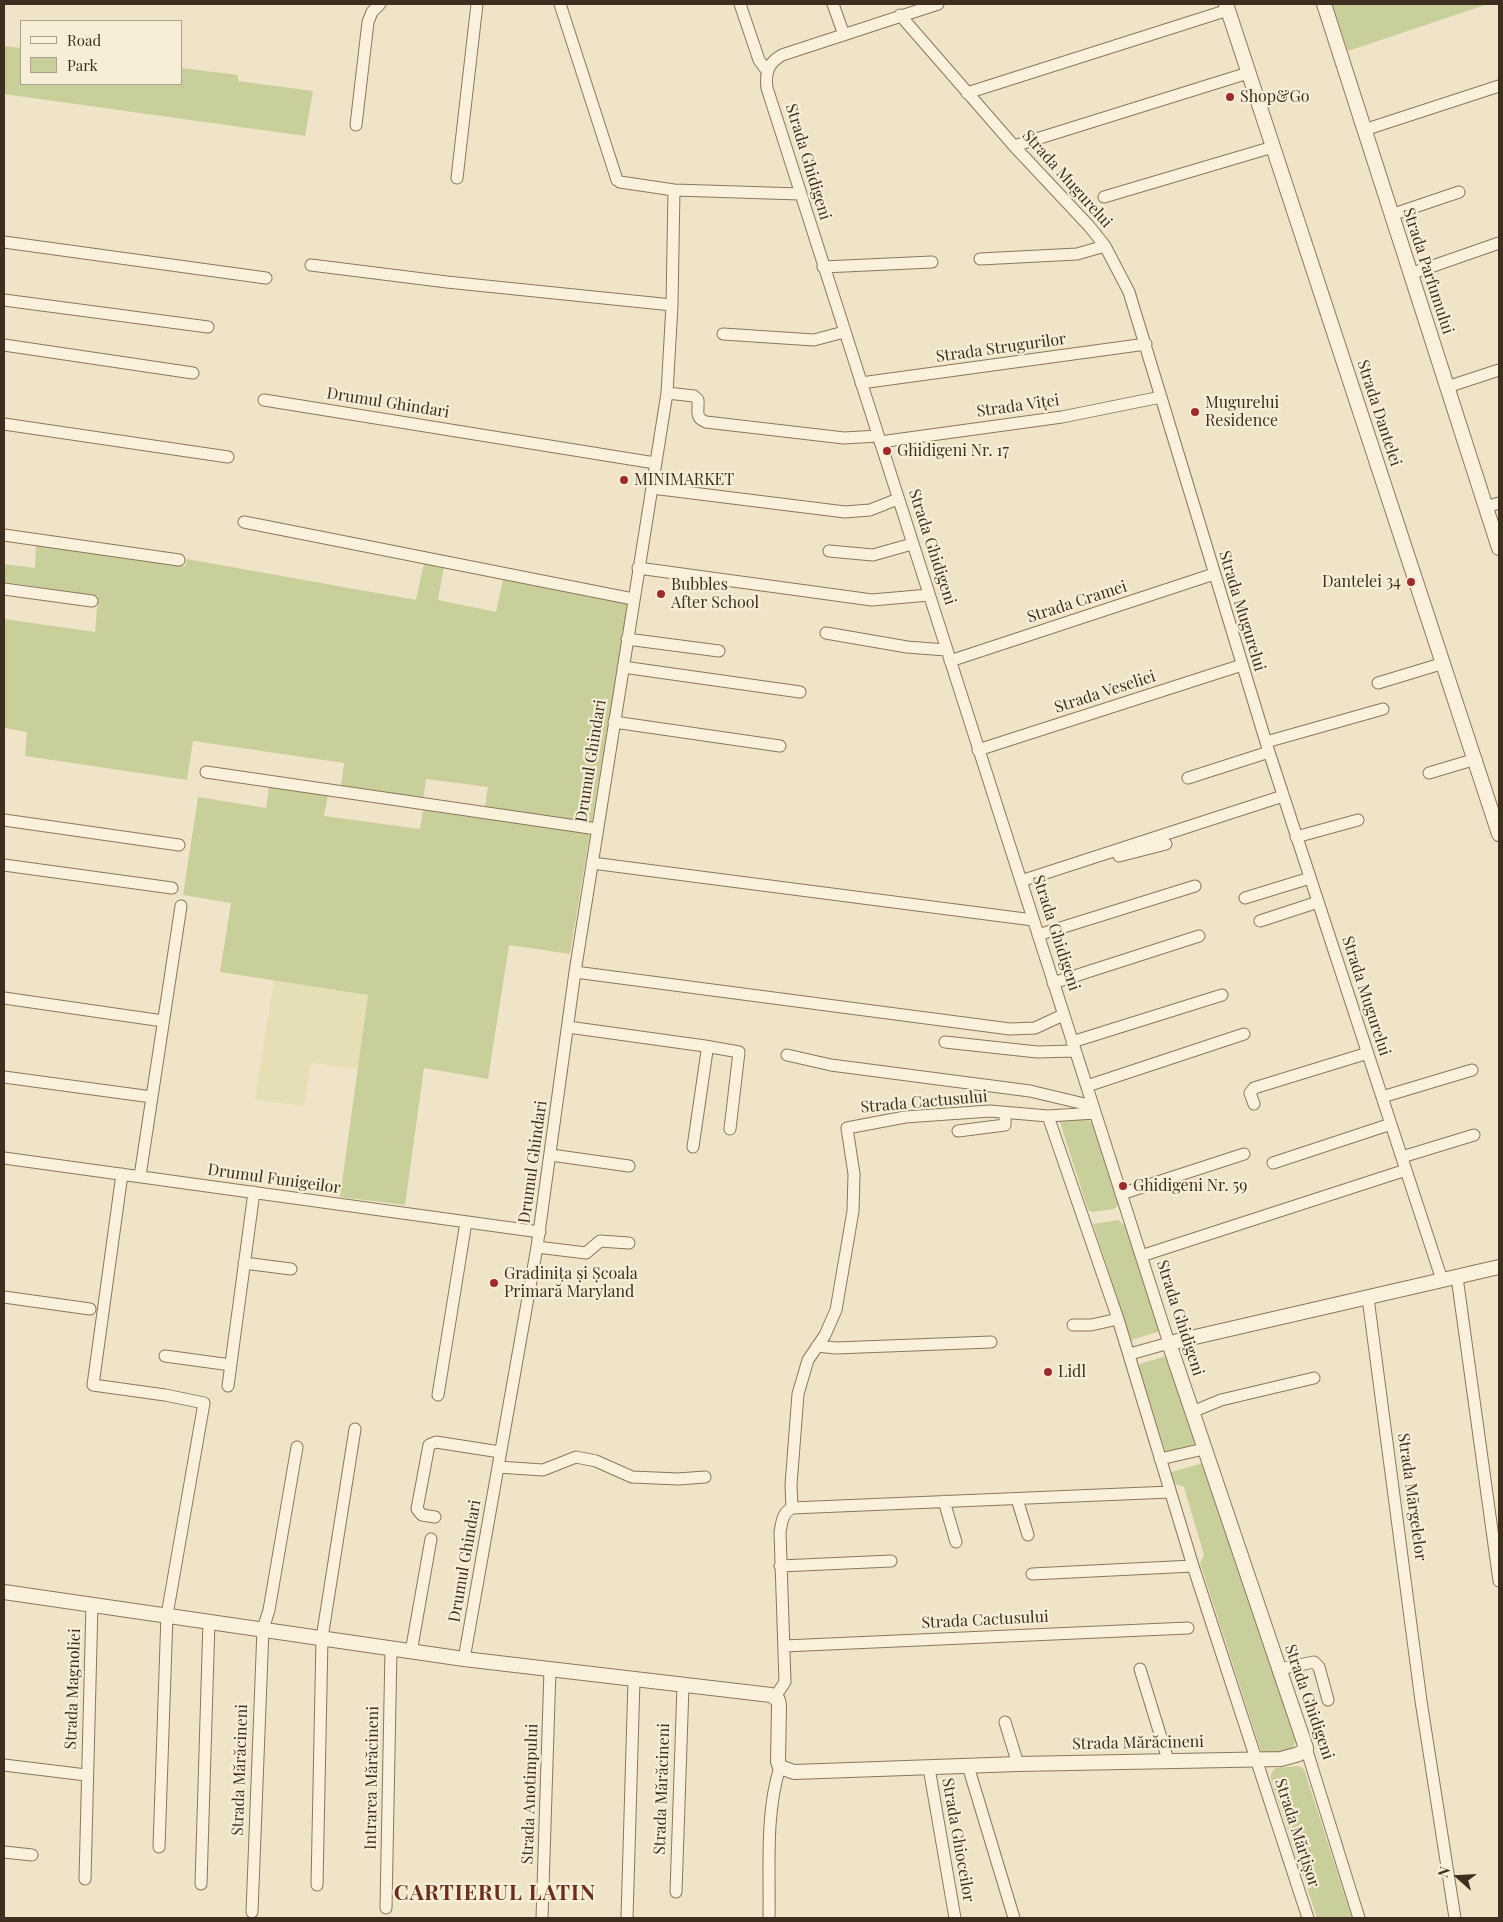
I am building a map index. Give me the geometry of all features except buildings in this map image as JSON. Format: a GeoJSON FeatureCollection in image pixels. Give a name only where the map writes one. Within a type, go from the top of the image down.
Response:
{"type":"FeatureCollection","features":[{"type":"Feature","properties":{"kind":"street"},"geometry":{"type":"LineString","coordinates":[[356,125],[368,22],[372,12],[380,4]]}},
{"type":"Feature","properties":{"kind":"street"},"geometry":{"type":"LineString","coordinates":[[456,178],[476,4]]}},
{"type":"Feature","properties":{"kind":"street"},"geometry":{"type":"LineString","coordinates":[[560,4],[617,180],[624,184],[674,190],[800,194]]}},
{"type":"Feature","properties":{"kind":"street"},"geometry":{"type":"LineString","coordinates":[[740,4],[759,60],[767,71],[773,60],[782,56],[900,15],[938,4]]}},
{"type":"Feature","properties":{"kind":"street"},"geometry":{"type":"LineString","coordinates":[[832,4],[844,35]]}},
{"type":"Feature","properties":{"kind":"street","name":"Strada Parfumului"},"geometry":{"type":"LineString","coordinates":[[1324,4],[1447,387],[1493,505],[1498,542]]}},
{"type":"Feature","properties":{"kind":"street"},"geometry":{"type":"LineString","coordinates":[[967,93],[1227,7]]}},
{"type":"Feature","properties":{"kind":"street","name":"Strada Dantelei"},"geometry":{"type":"LineString","coordinates":[[1227,7],[1476,759],[1499,834]]}},
{"type":"Feature","properties":{"kind":"street","name":"Strada Mugurelui"},"geometry":{"type":"LineString","coordinates":[[900,15],[1014,146],[1089,226],[1105,246],[1129,292],[1267,747],[1442,1280]]}},
{"type":"Feature","properties":{"kind":"street","name":"Strada Ghidigeni"},"geometry":{"type":"LineString","coordinates":[[767,71],[767,88],[928,595],[1169,1343],[1306,1748],[1360,1918]]}},
{"type":"Feature","properties":{"kind":"street"},"geometry":{"type":"LineString","coordinates":[[1014,146],[1248,73]]}},
{"type":"Feature","properties":{"kind":"street"},"geometry":{"type":"LineString","coordinates":[[1364,130],[1499,86]]}},
{"type":"Feature","properties":{"kind":"street"},"geometry":{"type":"LineString","coordinates":[[1104,197],[1272,147]]}},
{"type":"Feature","properties":{"kind":"street","name":"Drumul Ghindari"},"geometry":{"type":"LineString","coordinates":[[464,1660],[540,1232],[575,972],[667,393],[672,305],[674,190]]}},
{"type":"Feature","properties":{"kind":"street"},"geometry":{"type":"LineString","coordinates":[[1391,215],[1459,192]]}},
{"type":"Feature","properties":{"kind":"street"},"geometry":{"type":"LineString","coordinates":[[4,242],[266,278]]}},
{"type":"Feature","properties":{"kind":"street"},"geometry":{"type":"LineString","coordinates":[[1410,274],[1499,243]]}},
{"type":"Feature","properties":{"kind":"street"},"geometry":{"type":"LineString","coordinates":[[980,259],[1076,254],[1105,246]]}},
{"type":"Feature","properties":{"kind":"street"},"geometry":{"type":"LineString","coordinates":[[823,267],[932,262]]}},
{"type":"Feature","properties":{"kind":"street"},"geometry":{"type":"LineString","coordinates":[[311,265],[456,284],[672,305]]}},
{"type":"Feature","properties":{"kind":"street"},"geometry":{"type":"LineString","coordinates":[[4,300],[208,327]]}},
{"type":"Feature","properties":{"kind":"street"},"geometry":{"type":"LineString","coordinates":[[723,334],[814,340],[844,332]]}},
{"type":"Feature","properties":{"kind":"street","name":"Strada Strugurilor"},"geometry":{"type":"LineString","coordinates":[[861,383],[1146,344]]}},
{"type":"Feature","properties":{"kind":"street"},"geometry":{"type":"LineString","coordinates":[[4,345],[193,373]]}},
{"type":"Feature","properties":{"kind":"street"},"geometry":{"type":"LineString","coordinates":[[1447,387],[1499,370]]}},
{"type":"Feature","properties":{"kind":"street"},"geometry":{"type":"LineString","coordinates":[[667,393],[694,396],[698,400],[697,416],[700,420],[706,422],[844,438],[879,439]]}},
{"type":"Feature","properties":{"kind":"street","name":"Strada Viței"},"geometry":{"type":"LineString","coordinates":[[879,439],[1062,417],[1161,397]]}},
{"type":"Feature","properties":{"kind":"street","name":"Drumul Ghindari"},"geometry":{"type":"LineString","coordinates":[[264,400],[656,463]]}},
{"type":"Feature","properties":{"kind":"street"},"geometry":{"type":"LineString","coordinates":[[4,424],[228,457]]}},
{"type":"Feature","properties":{"kind":"street"},"geometry":{"type":"LineString","coordinates":[[652,488],[855,512],[870,510],[898,499]]}},
{"type":"Feature","properties":{"kind":"street"},"geometry":{"type":"LineString","coordinates":[[244,522],[633,599]]}},
{"type":"Feature","properties":{"kind":"street"},"geometry":{"type":"LineString","coordinates":[[4,535],[179,560]]}},
{"type":"Feature","properties":{"kind":"street"},"geometry":{"type":"LineString","coordinates":[[829,551],[882,555],[912,544]]}},
{"type":"Feature","properties":{"kind":"street"},"geometry":{"type":"LineString","coordinates":[[638,568],[872,600],[928,595]]}},
{"type":"Feature","properties":{"kind":"street","name":"Strada Cramei"},"geometry":{"type":"LineString","coordinates":[[948,655],[1214,574]]}},
{"type":"Feature","properties":{"kind":"street"},"geometry":{"type":"LineString","coordinates":[[4,589],[92,600]]}},
{"type":"Feature","properties":{"kind":"street"},"geometry":{"type":"LineString","coordinates":[[826,633],[948,655]]}},
{"type":"Feature","properties":{"kind":"street"},"geometry":{"type":"LineString","coordinates":[[627,639],[719,651]]}},
{"type":"Feature","properties":{"kind":"street"},"geometry":{"type":"LineString","coordinates":[[1378,683],[1444,663]]}},
{"type":"Feature","properties":{"kind":"street","name":"Strada Veseliei"},"geometry":{"type":"LineString","coordinates":[[978,750],[1242,665]]}},
{"type":"Feature","properties":{"kind":"street"},"geometry":{"type":"LineString","coordinates":[[623,667],[800,692]]}},
{"type":"Feature","properties":{"kind":"street"},"geometry":{"type":"LineString","coordinates":[[1188,778],[1267,747],[1383,709]]}},
{"type":"Feature","properties":{"kind":"street"},"geometry":{"type":"LineString","coordinates":[[614,722],[780,746]]}},
{"type":"Feature","properties":{"kind":"street"},"geometry":{"type":"LineString","coordinates":[[1429,773],[1476,759]]}},
{"type":"Feature","properties":{"kind":"street"},"geometry":{"type":"LineString","coordinates":[[206,772],[597,830]]}},
{"type":"Feature","properties":{"kind":"street"},"geometry":{"type":"LineString","coordinates":[[1022,884],[1283,796]]}},
{"type":"Feature","properties":{"kind":"street"},"geometry":{"type":"LineString","coordinates":[[4,820],[179,846]]}},
{"type":"Feature","properties":{"kind":"street"},"geometry":{"type":"LineString","coordinates":[[1296,837],[1358,820]]}},
{"type":"Feature","properties":{"kind":"street"},"geometry":{"type":"LineString","coordinates":[[1022,884],[1105,859],[1166,844]]}},
{"type":"Feature","properties":{"kind":"street"},"geometry":{"type":"LineString","coordinates":[[592,863],[1033,920]]}},
{"type":"Feature","properties":{"kind":"street"},"geometry":{"type":"LineString","coordinates":[[4,865],[172,888]]}},
{"type":"Feature","properties":{"kind":"street"},"geometry":{"type":"LineString","coordinates":[[1245,898],[1310,878]]}},
{"type":"Feature","properties":{"kind":"street"},"geometry":{"type":"LineString","coordinates":[[1038,935],[1195,886]]}},
{"type":"Feature","properties":{"kind":"street"},"geometry":{"type":"LineString","coordinates":[[1260,921],[1318,902]]}},
{"type":"Feature","properties":{"kind":"street"},"geometry":{"type":"LineString","coordinates":[[140,1176],[181,906]]}},
{"type":"Feature","properties":{"kind":"street"},"geometry":{"type":"LineString","coordinates":[[1053,983],[1199,936]]}},
{"type":"Feature","properties":{"kind":"street"},"geometry":{"type":"LineString","coordinates":[[575,972],[1010,1029],[1035,1028],[1063,1015]]}},
{"type":"Feature","properties":{"kind":"street"},"geometry":{"type":"LineString","coordinates":[[945,1042],[1037,1052],[1074,1046],[1222,995]]}},
{"type":"Feature","properties":{"kind":"street"},"geometry":{"type":"LineString","coordinates":[[4,998],[163,1021]]}},
{"type":"Feature","properties":{"kind":"street"},"geometry":{"type":"LineString","coordinates":[[568,1026],[739,1052],[730,1129]]}},
{"type":"Feature","properties":{"kind":"street"},"geometry":{"type":"LineString","coordinates":[[1086,1086],[1244,1034]]}},
{"type":"Feature","properties":{"kind":"street"},"geometry":{"type":"LineString","coordinates":[[693,1147],[707,1051],[705,1046]]}},
{"type":"Feature","properties":{"kind":"street"},"geometry":{"type":"LineString","coordinates":[[1254,1104],[1250,1093],[1254,1088],[1368,1054]]}},
{"type":"Feature","properties":{"kind":"street"},"geometry":{"type":"LineString","coordinates":[[788,1055],[831,1065],[1030,1091],[1094,1110]]}},
{"type":"Feature","properties":{"kind":"street"},"geometry":{"type":"LineString","coordinates":[[1382,1097],[1472,1070]]}},
{"type":"Feature","properties":{"kind":"street"},"geometry":{"type":"LineString","coordinates":[[4,1077],[152,1097]]}},
{"type":"Feature","properties":{"kind":"street","name":"Strada Cactusului"},"geometry":{"type":"LineString","coordinates":[[818,1346],[832,1323],[839,1300],[853,1211],[854,1174],[847,1128],[905,1118],[990,1111],[1048,1116],[1094,1110]]}},
{"type":"Feature","properties":{"kind":"street","name":"Strada Cactusului"},"geometry":{"type":"LineString","coordinates":[[958,1131],[1005,1125],[1005,1113]]}},
{"type":"Feature","properties":{"kind":"street","name":"Strada Mărțișor"},"geometry":{"type":"LineString","coordinates":[[1048,1116],[1130,1354],[1193,1566],[1308,1918]]}},
{"type":"Feature","properties":{"kind":"street"},"geometry":{"type":"LineString","coordinates":[[1273,1164],[1391,1124]]}},
{"type":"Feature","properties":{"kind":"street"},"geometry":{"type":"LineString","coordinates":[[1402,1157],[1474,1135]]}},
{"type":"Feature","properties":{"kind":"street"},"geometry":{"type":"LineString","coordinates":[[1121,1194],[1244,1154]]}},
{"type":"Feature","properties":{"kind":"street"},"geometry":{"type":"LineString","coordinates":[[551,1155],[629,1166]]}},
{"type":"Feature","properties":{"kind":"street","name":"Drumul Funigeilor"},"geometry":{"type":"LineString","coordinates":[[4,1158],[540,1232]]}},
{"type":"Feature","properties":{"kind":"street"},"geometry":{"type":"LineString","coordinates":[[1141,1256],[1406,1170]]}},
{"type":"Feature","properties":{"kind":"street"},"geometry":{"type":"LineString","coordinates":[[122,1174],[93,1385],[165,1395],[204,1403],[167,1615],[159,1847]]}},
{"type":"Feature","properties":{"kind":"street"},"geometry":{"type":"LineString","coordinates":[[228,1386],[254,1192]]}},
{"type":"Feature","properties":{"kind":"street"},"geometry":{"type":"LineString","coordinates":[[438,1395],[466,1222]]}},
{"type":"Feature","properties":{"kind":"street"},"geometry":{"type":"LineString","coordinates":[[537,1247],[586,1253],[600,1241],[629,1243]]}},
{"type":"Feature","properties":{"kind":"street"},"geometry":{"type":"LineString","coordinates":[[244,1263],[291,1269]]}},
{"type":"Feature","properties":{"kind":"street"},"geometry":{"type":"LineString","coordinates":[[1130,1354],[1169,1343],[1499,1267]]}},
{"type":"Feature","properties":{"kind":"street"},"geometry":{"type":"LineString","coordinates":[[1457,1277],[1499,1581]]}},
{"type":"Feature","properties":{"kind":"street"},"geometry":{"type":"LineString","coordinates":[[4,1297],[90,1309]]}},
{"type":"Feature","properties":{"kind":"street","name":"Strada Mărgelelor"},"geometry":{"type":"LineString","coordinates":[[1368,1298],[1421,1701],[1455,1918]]}},
{"type":"Feature","properties":{"kind":"street"},"geometry":{"type":"LineString","coordinates":[[1072,1325],[1091,1325],[1118,1319]]}},
{"type":"Feature","properties":{"kind":"street"},"geometry":{"type":"LineString","coordinates":[[775,1697],[785,1682],[780,1532],[788,1511],[798,1394],[808,1360],[818,1346],[836,1348],[991,1342]]}},
{"type":"Feature","properties":{"kind":"street"},"geometry":{"type":"LineString","coordinates":[[165,1356],[231,1365]]}},
{"type":"Feature","properties":{"kind":"street"},"geometry":{"type":"LineString","coordinates":[[1192,1412],[1221,1400],[1314,1378]]}},
{"type":"Feature","properties":{"kind":"street"},"geometry":{"type":"LineString","coordinates":[[317,1885],[322,1638],[355,1430]]}},
{"type":"Feature","properties":{"kind":"street"},"geometry":{"type":"LineString","coordinates":[[435,1517],[422,1515],[417,1509],[429,1445],[436,1442],[500,1452]]}},
{"type":"Feature","properties":{"kind":"street","name":"Strada Mărăcineni"},"geometry":{"type":"LineString","coordinates":[[252,1912],[262,1629],[269,1610],[297,1447]]}},
{"type":"Feature","properties":{"kind":"street"},"geometry":{"type":"LineString","coordinates":[[1160,1459],[1204,1449]]}},
{"type":"Feature","properties":{"kind":"street"},"geometry":{"type":"LineString","coordinates":[[498,1467],[543,1470],[576,1457],[596,1461],[632,1477],[678,1479],[705,1477]]}},
{"type":"Feature","properties":{"kind":"street"},"geometry":{"type":"LineString","coordinates":[[788,1511],[1017,1498],[1170,1492]]}},
{"type":"Feature","properties":{"kind":"street"},"geometry":{"type":"LineString","coordinates":[[1017,1498],[1028,1535]]}},
{"type":"Feature","properties":{"kind":"street"},"geometry":{"type":"LineString","coordinates":[[944,1502],[956,1542]]}},
{"type":"Feature","properties":{"kind":"street"},"geometry":{"type":"LineString","coordinates":[[412,1652],[432,1539]]}},
{"type":"Feature","properties":{"kind":"street"},"geometry":{"type":"LineString","coordinates":[[780,1566],[891,1560]]}},
{"type":"Feature","properties":{"kind":"street"},"geometry":{"type":"LineString","coordinates":[[1032,1574],[1193,1566]]}},
{"type":"Feature","properties":{"kind":"street"},"geometry":{"type":"LineString","coordinates":[[4,1592],[464,1660],[775,1697]]}},
{"type":"Feature","properties":{"kind":"street","name":"Strada Magnoliei"},"geometry":{"type":"LineString","coordinates":[[85,1878],[86,1775],[92,1604]]}},
{"type":"Feature","properties":{"kind":"street"},"geometry":{"type":"LineString","coordinates":[[201,1884],[209,1621]]}},
{"type":"Feature","properties":{"kind":"street","name":"Strada Cactusului"},"geometry":{"type":"LineString","coordinates":[[784,1646],[1188,1628]]}},
{"type":"Feature","properties":{"kind":"street","name":"Intrarea Mărăcineni"},"geometry":{"type":"LineString","coordinates":[[386,1908],[391,1649]]}},
{"type":"Feature","properties":{"kind":"street"},"geometry":{"type":"LineString","coordinates":[[1279,1670],[1310,1662],[1318,1664],[1328,1700]]}},
{"type":"Feature","properties":{"kind":"street"},"geometry":{"type":"LineString","coordinates":[[1140,1668],[1168,1760]]}},
{"type":"Feature","properties":{"kind":"street","name":"Strada Anotimpului"},"geometry":{"type":"LineString","coordinates":[[542,1918],[550,1670]]}},
{"type":"Feature","properties":{"kind":"street"},"geometry":{"type":"LineString","coordinates":[[627,1918],[634,1680]]}},
{"type":"Feature","properties":{"kind":"street","name":"Strada Mărăcineni"},"geometry":{"type":"LineString","coordinates":[[676,1892],[682,1686]]}},
{"type":"Feature","properties":{"kind":"street"},"geometry":{"type":"LineString","coordinates":[[769,1918],[772,1809],[774,1786],[780,1766],[780,1705],[775,1697]]}},
{"type":"Feature","properties":{"kind":"street"},"geometry":{"type":"LineString","coordinates":[[1005,1722],[1018,1764]]}},
{"type":"Feature","properties":{"kind":"street","name":"Strada Mărăcineni"},"geometry":{"type":"LineString","coordinates":[[780,1766],[794,1772],[1168,1760],[1282,1759],[1299,1754],[1306,1748]]}},
{"type":"Feature","properties":{"kind":"street","name":"Strada Magnoliei"},"geometry":{"type":"LineString","coordinates":[[4,1766],[86,1775]]}},
{"type":"Feature","properties":{"kind":"street"},"geometry":{"type":"LineString","coordinates":[[968,1766],[1014,1918]]}},
{"type":"Feature","properties":{"kind":"street","name":"Strada Ghioceilor"},"geometry":{"type":"LineString","coordinates":[[929,1768],[955,1918]]}},
{"type":"Feature","properties":{"kind":"street"},"geometry":{"type":"LineString","coordinates":[[4,1852],[32,1855]]}},
{"type":"Feature","properties":{"kind":"shaded area"},"geometry":{"type":"Polygon","coordinates":[[[274,980],[368,995],[358,1069],[311,1063],[304,1106],[255,1100],[274,980]]]}},
{"type":"Feature","properties":{"kind":"green space"},"geometry":{"type":"Polygon","coordinates":[[[1332,4],[1488,4],[1348,51],[1332,4]]]}},
{"type":"Feature","properties":{"kind":"green space"},"geometry":{"type":"Polygon","coordinates":[[[4,46],[20,48],[20,85],[182,85],[182,68],[238,75],[238,81],[313,91],[305,136],[4,94],[4,46]]]}},
{"type":"Feature","properties":{"kind":"green space"},"geometry":{"type":"Polygon","coordinates":[[[36,544],[185,566],[187,559],[416,600],[424,563],[444,567],[438,600],[496,612],[503,579],[628,603],[570,954],[509,945],[488,1079],[424,1068],[405,1205],[340,1197],[368,995],[220,972],[231,903],[183,895],[198,797],[266,808],[269,787],[328,795],[324,816],[420,829],[423,810],[483,819],[488,787],[426,779],[423,801],[341,788],[344,763],[193,741],[187,780],[25,756],[27,732],[4,728],[4,619],[95,632],[98,596],[4,582],[4,564],[35,568],[36,544]]]}},
{"type":"Feature","properties":{"kind":"green space"},"geometry":{"type":"Polygon","coordinates":[[[1087,1118],[1093,1124],[1119,1204],[1114,1209],[1093,1212],[1088,1210],[1059,1119],[1087,1118]]]}},
{"type":"Feature","properties":{"kind":"green space"},"geometry":{"type":"Polygon","coordinates":[[[1118,1220],[1126,1226],[1160,1331],[1131,1340],[1093,1224],[1118,1220]]]}},
{"type":"Feature","properties":{"kind":"green space"},"geometry":{"type":"Polygon","coordinates":[[[1166,1356],[1196,1442],[1193,1446],[1166,1453],[1139,1367],[1140,1364],[1166,1356]]]}},
{"type":"Feature","properties":{"kind":"green space"},"geometry":{"type":"Polygon","coordinates":[[[1204,1463],[1297,1739],[1288,1751],[1262,1754],[1200,1563],[1204,1555],[1184,1487],[1175,1484],[1171,1472],[1204,1463]]]}},
{"type":"Feature","properties":{"kind":"green space"},"geometry":{"type":"Polygon","coordinates":[[[1299,1766],[1304,1769],[1352,1918],[1317,1918],[1271,1779],[1271,1774],[1275,1768],[1299,1766]]]}},
{"type":"Feature","properties":{"kind":"place","name":"Shop&Go"},"geometry":{"type":"Point","coordinates":[1230,97]}},
{"type":"Feature","properties":{"kind":"place","name":"Mugurelui Residence"},"geometry":{"type":"Point","coordinates":[1195,412]}},
{"type":"Feature","properties":{"kind":"place","name":"Ghidigeni Nr. 17"},"geometry":{"type":"Point","coordinates":[887,451]}},
{"type":"Feature","properties":{"kind":"place","name":"MINIMARKET"},"geometry":{"type":"Point","coordinates":[624,480]}},
{"type":"Feature","properties":{"kind":"place","name":"Dantelei 34"},"geometry":{"type":"Point","coordinates":[1411,582]}},
{"type":"Feature","properties":{"kind":"place","name":"Bubbles After School"},"geometry":{"type":"Point","coordinates":[661,594]}},
{"type":"Feature","properties":{"kind":"place","name":"Ghidigeni Nr. 59"},"geometry":{"type":"Point","coordinates":[1123,1186]}},
{"type":"Feature","properties":{"kind":"place","name":"Gradinița și Școala Primară Maryland"},"geometry":{"type":"Point","coordinates":[494,1283]}},
{"type":"Feature","properties":{"kind":"place","name":"Lidl"},"geometry":{"type":"Point","coordinates":[1048,1372]}},
{"type":"Feature","properties":{"kind":"district","name":"CARTIERUL LATIN"},"geometry":{"type":"Point","coordinates":[495,1893]}}]}
